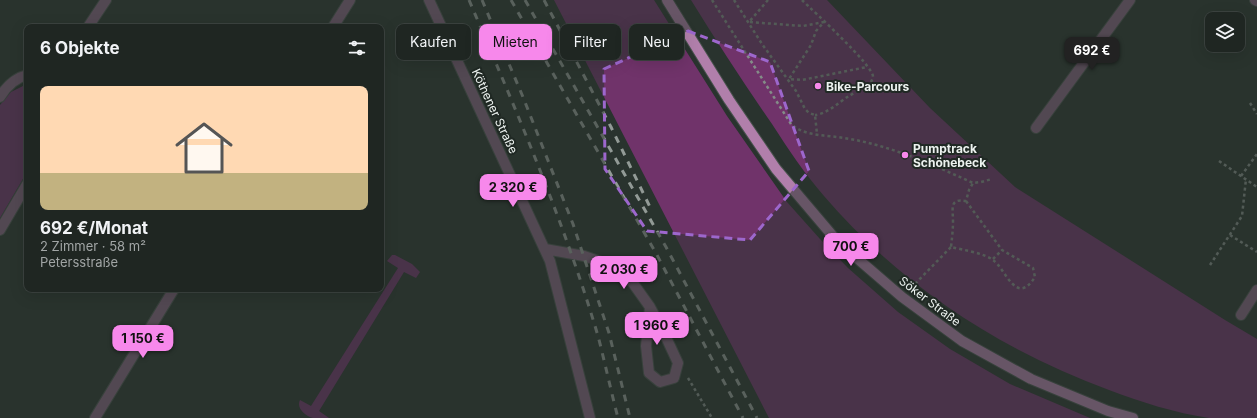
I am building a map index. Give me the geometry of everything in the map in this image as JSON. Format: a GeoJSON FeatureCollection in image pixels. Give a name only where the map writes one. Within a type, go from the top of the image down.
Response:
{"type":"FeatureCollection","features":[{"type":"Feature","properties":{"kind":"street"},"geometry":{"type":"LineString","coordinates":[[90,24],[106,0]]}},
{"type":"Feature","properties":{"kind":"street"},"geometry":{"type":"LineString","coordinates":[[335,24],[350,0]]}},
{"type":"Feature","properties":{"kind":"street","name":"Köthener Straße"},"geometry":{"type":"LineString","coordinates":[[429,0],[550,261],[590,418]]}},
{"type":"Feature","properties":{"kind":"street","name":"Söker Straße"},"geometry":{"type":"LineString","coordinates":[[668,0],[729,100],[776,169],[837,241],[902,297],[962,341],[1031,380],[1108,411],[1133,418]]}},
{"type":"Feature","properties":{"kind":"street"},"geometry":{"type":"LineString","coordinates":[[1036,128],[1130,0]]}},
{"type":"Feature","properties":{"kind":"street"},"geometry":{"type":"LineString","coordinates":[[0,97],[6,88],[24,76]]}},
{"type":"Feature","properties":{"kind":"street"},"geometry":{"type":"LineString","coordinates":[[0,230],[24,189]]}},
{"type":"Feature","properties":{"kind":"street"},"geometry":{"type":"LineString","coordinates":[[544,249],[584,256],[607,264],[630,279],[650,308],[678,363],[674,378],[660,382],[648,373],[646,346],[650,308]]}},
{"type":"Feature","properties":{"kind":"street"},"geometry":{"type":"LineString","coordinates":[[1240,315],[1257,290]]}},
{"type":"Feature","properties":{"kind":"street"},"geometry":{"type":"LineString","coordinates":[[95,418],[172,292]]}},
{"type":"Feature","properties":{"kind":"path"},"geometry":{"type":"LineString","coordinates":[[713,0],[791,124],[796,129],[805,133],[852,139],[880,146],[926,162],[973,183],[992,178]]}},
{"type":"Feature","properties":{"kind":"path"},"geometry":{"type":"LineString","coordinates":[[734,0],[766,49],[789,79],[805,109],[809,114],[814,115],[821,114],[852,94],[866,87],[871,82],[873,76],[871,71],[849,46],[802,0]]}},
{"type":"Feature","properties":{"kind":"path"},"geometry":{"type":"LineString","coordinates":[[749,22],[768,0]]}},
{"type":"Feature","properties":{"kind":"path"},"geometry":{"type":"LineString","coordinates":[[749,22],[803,26],[824,22]]}},
{"type":"Feature","properties":{"kind":"path"},"geometry":{"type":"LineString","coordinates":[[789,79],[811,45],[816,31],[824,22]]}},
{"type":"Feature","properties":{"kind":"path"},"geometry":{"type":"LineString","coordinates":[[789,79],[802,80],[867,67]]}},
{"type":"Feature","properties":{"kind":"path"},"geometry":{"type":"LineString","coordinates":[[1250,103],[1257,114]]}},
{"type":"Feature","properties":{"kind":"path"},"geometry":{"type":"LineString","coordinates":[[814,115],[817,134]]}},
{"type":"Feature","properties":{"kind":"path"},"geometry":{"type":"LineString","coordinates":[[1241,176],[1257,154]]}},
{"type":"Feature","properties":{"kind":"path"},"geometry":{"type":"LineString","coordinates":[[1219,161],[1257,187]]}},
{"type":"Feature","properties":{"kind":"path"},"geometry":{"type":"LineString","coordinates":[[1210,265],[1242,216],[1246,179]]}},
{"type":"Feature","properties":{"kind":"path"},"geometry":{"type":"LineString","coordinates":[[966,201],[973,183]]}},
{"type":"Feature","properties":{"kind":"path"},"geometry":{"type":"LineString","coordinates":[[902,297],[951,247],[953,219],[952,206],[955,202],[960,200],[966,201],[1002,250],[1033,268],[1035,277],[1032,282],[1023,288],[1018,287],[1011,282],[993,259],[951,247]]}},
{"type":"Feature","properties":{"kind":"path"},"geometry":{"type":"LineString","coordinates":[[1230,235],[1257,252]]}},
{"type":"Feature","properties":{"kind":"path"},"geometry":{"type":"LineString","coordinates":[[993,259],[1002,250]]}},
{"type":"Feature","properties":{"kind":"path"},"geometry":{"type":"LineString","coordinates":[[678,363],[712,418]]}},
{"type":"Feature","properties":{"kind":"highlighted area"},"geometry":{"type":"Polygon","coordinates":[[[688,31],[770,62],[809,171],[750,240],[647,231],[605,169],[604,69],[688,31]]]}},
{"type":"Feature","properties":{"kind":"shaded area"},"geometry":{"type":"Polygon","coordinates":[[[554,0],[654,0],[669,24],[629,24],[629,60],[684,60],[684,48],[727,116],[787,202],[848,268],[898,312],[950,349],[1010,384],[1090,418],[769,418],[585,60],[621,60],[621,24],[566,24],[554,0]]]}},
{"type":"Feature","properties":{"kind":"shaded area"},"geometry":{"type":"Polygon","coordinates":[[[691,0],[827,0],[930,108],[1015,187],[1257,339],[1257,418],[1209,418],[1196,416],[1158,407],[1109,390],[1069,374],[991,335],[919,286],[885,258],[854,228],[817,188],[751,94],[691,0]]]}},
{"type":"Feature","properties":{"kind":"shaded area"},"geometry":{"type":"Polygon","coordinates":[[[24,86],[24,177],[0,218],[0,105],[11,92],[24,86]]]}},
{"type":"Feature","properties":{"kind":"shaded area"},"geometry":{"type":"Polygon","coordinates":[[[392,255],[395,255],[412,264],[420,272],[416,278],[404,272],[319,411],[329,418],[313,418],[300,409],[300,400],[311,406],[384,292],[398,268],[387,261],[392,255]]]}},
{"type":"Feature","properties":{"kind":"railway"},"geometry":{"type":"LineString","coordinates":[[469,0],[522,124],[570,250],[598,336],[618,418]]}},
{"type":"Feature","properties":{"kind":"railway"},"geometry":{"type":"LineString","coordinates":[[482,0],[523,97],[573,224],[609,333],[630,418]]}},
{"type":"Feature","properties":{"kind":"railway"},"geometry":{"type":"LineString","coordinates":[[511,0],[657,255],[743,418]]}},
{"type":"Feature","properties":{"kind":"railway"},"geometry":{"type":"LineString","coordinates":[[525,0],[666,247],[757,418]]}},
{"type":"Feature","properties":{"kind":"railway"},"geometry":{"type":"LineString","coordinates":[[544,0],[611,127],[650,207]]}},
{"type":"Feature","properties":{"kind":"place","name":"Bike-Parcours"},"geometry":{"type":"Point","coordinates":[818,86]}},
{"type":"Feature","properties":{"kind":"place","name":"Pumptrack Schönebeck"},"geometry":{"type":"Point","coordinates":[905,155]}}]}
